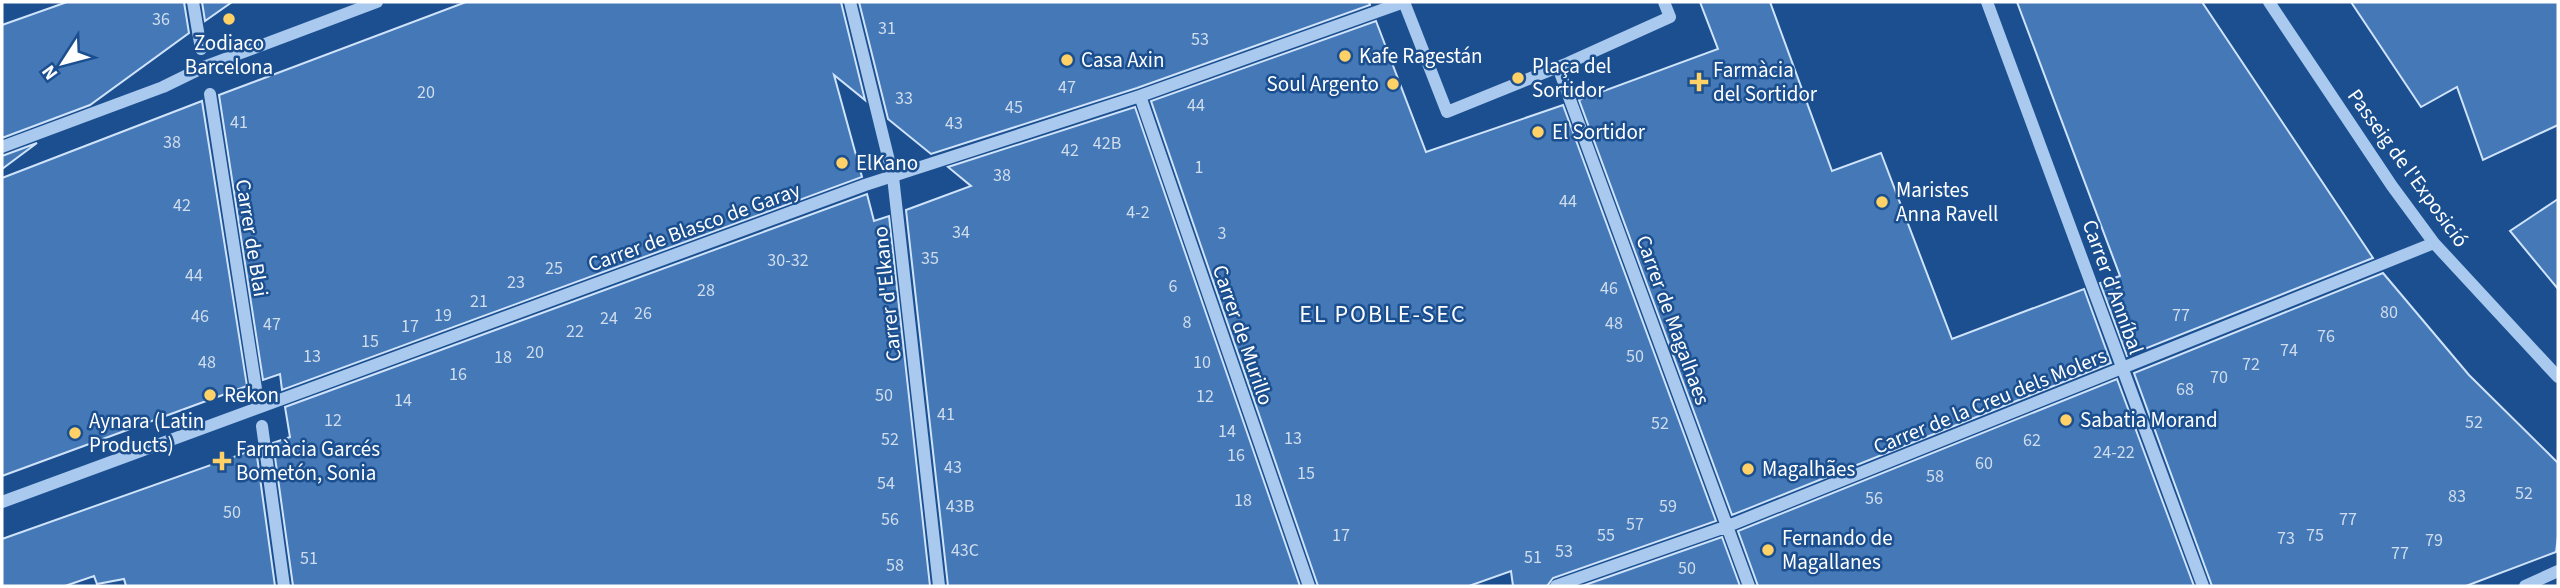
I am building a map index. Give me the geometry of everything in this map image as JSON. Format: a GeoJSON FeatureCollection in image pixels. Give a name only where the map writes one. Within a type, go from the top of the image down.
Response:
{"type":"FeatureCollection","features":[{"type":"Feature","properties":{"kind":"street"},"geometry":{"type":"LineString","coordinates":[[193,2],[201,49]]}},
{"type":"Feature","properties":{"kind":"street"},"geometry":{"type":"LineString","coordinates":[[2,147],[163,87],[206,66],[377,2]]}},
{"type":"Feature","properties":{"kind":"street","name":"Carrer d'Elkano"},"geometry":{"type":"LineString","coordinates":[[850,2],[894,177],[939,586]]}},
{"type":"Feature","properties":{"kind":"street"},"geometry":{"type":"LineString","coordinates":[[1404,2],[1447,112],[1558,67],[1670,17],[1664,2]]}},
{"type":"Feature","properties":{"kind":"street","name":"Carrer de Blasco de Garay"},"geometry":{"type":"LineString","coordinates":[[2,502],[865,185],[1140,96],[1404,2]]}},
{"type":"Feature","properties":{"kind":"street","name":"Carrer d'Anníbal"},"geometry":{"type":"LineString","coordinates":[[1987,2],[2203,586]]}},
{"type":"Feature","properties":{"kind":"street","name":"Passeig de l'Exposició"},"geometry":{"type":"LineString","coordinates":[[2269,2],[2392,186],[2434,243],[2558,377]]}},
{"type":"Feature","properties":{"kind":"street","name":"Carrer de Magalhaes"},"geometry":{"type":"LineString","coordinates":[[1558,67],[1749,586]]}},
{"type":"Feature","properties":{"kind":"street","name":"Carrer de Blai"},"geometry":{"type":"LineString","coordinates":[[210,94],[256,389]]}},
{"type":"Feature","properties":{"kind":"street","name":"Carrer de Murillo"},"geometry":{"type":"LineString","coordinates":[[1140,96],[1309,586]]}},
{"type":"Feature","properties":{"kind":"street","name":"Carrer de la Creu dels Molers"},"geometry":{"type":"LineString","coordinates":[[1556,586],[1728,526],[2434,243]]}},
{"type":"Feature","properties":{"kind":"street"},"geometry":{"type":"LineString","coordinates":[[262,426],[284,586]]}},
{"type":"Feature","properties":{"kind":"street"},"geometry":{"type":"LineString","coordinates":[[2525,586],[2558,571]]}},
{"type":"Feature","properties":{"kind":"building"},"geometry":{"type":"Polygon","coordinates":[[[67,2],[184,2],[189,33],[90,105],[2,138],[2,25],[67,2]]]}},
{"type":"Feature","properties":{"kind":"building"},"geometry":{"type":"Polygon","coordinates":[[[202,2],[232,2],[205,21],[202,2]]]}},
{"type":"Feature","properties":{"kind":"building"},"geometry":{"type":"Polygon","coordinates":[[[466,2],[841,2],[865,100],[834,75],[862,177],[282,390],[280,374],[263,380],[219,95],[466,2]]]}},
{"type":"Feature","properties":{"kind":"building"},"geometry":{"type":"Polygon","coordinates":[[[859,2],[1369,2],[1370,5],[1137,88],[931,154],[888,119],[859,2]]]}},
{"type":"Feature","properties":{"kind":"building"},"geometry":{"type":"Polygon","coordinates":[[[1700,2],[1770,2],[1832,171],[1881,153],[1952,339],[2084,289],[2111,363],[1732,515],[1579,100],[1718,49],[1700,2]]]}},
{"type":"Feature","properties":{"kind":"building"},"geometry":{"type":"Polygon","coordinates":[[[2017,2],[2202,2],[2373,258],[2127,356],[2100,283],[2120,276],[2017,2]]]}},
{"type":"Feature","properties":{"kind":"building"},"geometry":{"type":"Polygon","coordinates":[[[2351,2],[2558,2],[2558,125],[2483,160],[2457,87],[2421,107],[2351,2]]]}},
{"type":"Feature","properties":{"kind":"building"},"geometry":{"type":"Polygon","coordinates":[[[1376,21],[1426,152],[1563,105],[1716,521],[1553,578],[1547,586],[1513,586],[1511,571],[1469,586],[1318,586],[1151,101],[1376,21]]]}},
{"type":"Feature","properties":{"kind":"building"},"geometry":{"type":"Polygon","coordinates":[[[202,101],[247,386],[2,476],[2,178],[202,101]]]}},
{"type":"Feature","properties":{"kind":"building"},"geometry":{"type":"Polygon","coordinates":[[[1135,107],[1300,586],[948,586],[906,210],[971,186],[948,167],[1135,107]]]}},
{"type":"Feature","properties":{"kind":"building"},"geometry":{"type":"Polygon","coordinates":[[[37,143],[2,169],[2,156],[37,143]]]}},
{"type":"Feature","properties":{"kind":"building"},"geometry":{"type":"Polygon","coordinates":[[[867,194],[874,221],[889,216],[930,586],[293,586],[273,443],[290,437],[285,407],[867,194]]]}},
{"type":"Feature","properties":{"kind":"building"},"geometry":{"type":"Polygon","coordinates":[[[2558,199],[2558,289],[2510,231],[2558,199]]]}},
{"type":"Feature","properties":{"kind":"building"},"geometry":{"type":"Polygon","coordinates":[[[2383,273],[2469,375],[2558,463],[2556,552],[2466,586],[2212,586],[2134,373],[2383,273]]]}},
{"type":"Feature","properties":{"kind":"building"},"geometry":{"type":"Polygon","coordinates":[[[2117,379],[2194,586],[1758,586],[1738,531],[2117,379]]]}},
{"type":"Feature","properties":{"kind":"building"},"geometry":{"type":"Polygon","coordinates":[[[256,449],[275,586],[126,586],[124,579],[97,584],[94,576],[65,586],[2,586],[2,539],[256,449]]]}},
{"type":"Feature","properties":{"kind":"building"},"geometry":{"type":"Polygon","coordinates":[[[1722,537],[1740,586],[1582,586],[1722,537]]]}},
{"type":"Feature","properties":{"kind":"place","name":"Zodiaco Barcelona"},"geometry":{"type":"Point","coordinates":[229,19]}},
{"type":"Feature","properties":{"kind":"place","name":"Kafe Ragestán"},"geometry":{"type":"Point","coordinates":[1345,56]}},
{"type":"Feature","properties":{"kind":"place","name":"Casa Axin"},"geometry":{"type":"Point","coordinates":[1067,60]}},
{"type":"Feature","properties":{"kind":"place","name":"Plaça del Sortidor"},"geometry":{"type":"Point","coordinates":[1518,78]}},
{"type":"Feature","properties":{"kind":"place","name":"Farmàcia del Sortidor"},"geometry":{"type":"Point","coordinates":[1699,82]}},
{"type":"Feature","properties":{"kind":"place","name":"Soul Argento"},"geometry":{"type":"Point","coordinates":[1393,84]}},
{"type":"Feature","properties":{"kind":"place","name":"El Sortidor"},"geometry":{"type":"Point","coordinates":[1538,132]}},
{"type":"Feature","properties":{"kind":"place","name":"ElKano"},"geometry":{"type":"Point","coordinates":[842,163]}},
{"type":"Feature","properties":{"kind":"place","name":"Maristes Anna Ravell"},"geometry":{"type":"Point","coordinates":[1882,202]}},
{"type":"Feature","properties":{"kind":"place","name":"Rekon"},"geometry":{"type":"Point","coordinates":[210,395]}},
{"type":"Feature","properties":{"kind":"place","name":"Sabatia Morand"},"geometry":{"type":"Point","coordinates":[2066,420]}},
{"type":"Feature","properties":{"kind":"place","name":"Aynara (Latin Products)"},"geometry":{"type":"Point","coordinates":[75,433]}},
{"type":"Feature","properties":{"kind":"place","name":"Farmàcia Garcés Bometón, Sonia"},"geometry":{"type":"Point","coordinates":[222,461]}},
{"type":"Feature","properties":{"kind":"place","name":"Magalhães"},"geometry":{"type":"Point","coordinates":[1748,469]}},
{"type":"Feature","properties":{"kind":"place","name":"Fernando de Magallanes"},"geometry":{"type":"Point","coordinates":[1768,550]}},
{"type":"Feature","properties":{"kind":"district","name":"EL POBLE-SEC"},"geometry":{"type":"Point","coordinates":[1383,314]}}]}
